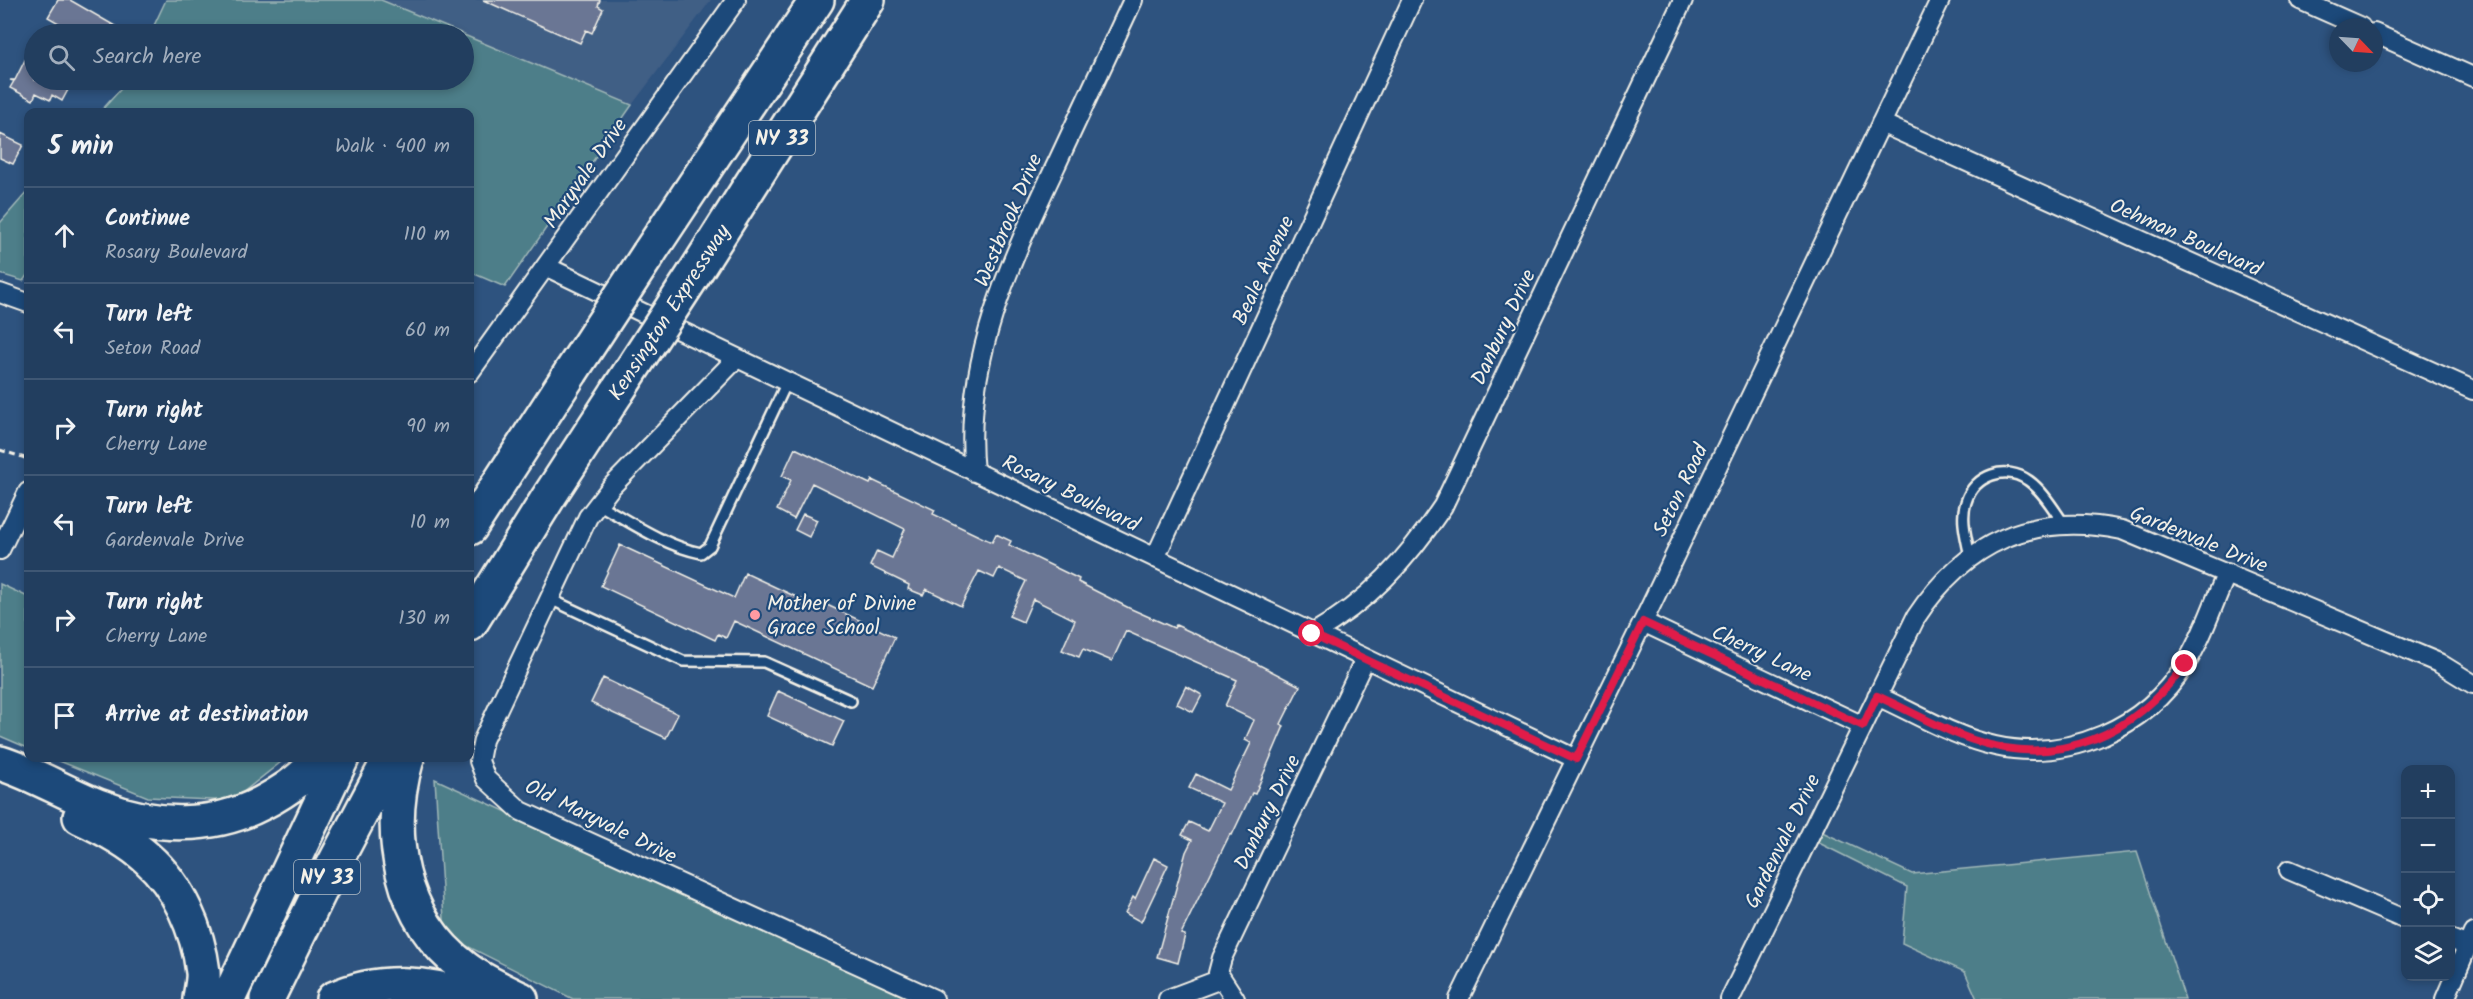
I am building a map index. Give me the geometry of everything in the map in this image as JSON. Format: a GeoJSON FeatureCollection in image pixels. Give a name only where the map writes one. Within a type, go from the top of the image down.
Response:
{"type":"FeatureCollection","features":[{"type":"Feature","properties":{"kind":"highway","name":"NY 33"},"geometry":{"type":"LineString","coordinates":[[474,522],[817,0]]}},
{"type":"Feature","properties":{"kind":"highway","name":"Kensington Expressway"},"geometry":{"type":"LineString","coordinates":[[474,618],[548,498],[868,0]]}},
{"type":"Feature","properties":{"kind":"highway"},"geometry":{"type":"LineString","coordinates":[[0,763],[103,808],[135,818],[155,821],[208,822],[236,814],[278,795],[316,762]]}},
{"type":"Feature","properties":{"kind":"highway","name":"NY 33"},"geometry":{"type":"LineString","coordinates":[[228,999],[340,762]]}},
{"type":"Feature","properties":{"kind":"highway","name":"NY 33"},"geometry":{"type":"LineString","coordinates":[[267,999],[320,891],[388,762]]}},
{"type":"Feature","properties":{"kind":"highway"},"geometry":{"type":"LineString","coordinates":[[406,762],[396,809],[396,839],[401,870],[425,927],[440,946],[464,968],[484,981],[521,999]]}},
{"type":"Feature","properties":{"kind":"highway"},"geometry":{"type":"LineString","coordinates":[[0,778],[122,839],[148,859],[170,883],[187,914],[197,942],[204,974],[200,999]]}},
{"type":"Feature","properties":{"kind":"highway"},"geometry":{"type":"LineString","coordinates":[[333,999],[387,984],[454,991],[475,999]]}},
{"type":"Feature","properties":{"kind":"street","name":"Maryvale Drive"},"geometry":{"type":"LineString","coordinates":[[474,367],[736,0]]}},
{"type":"Feature","properties":{"kind":"street","name":"Westbrook Drive"},"geometry":{"type":"LineString","coordinates":[[974,472],[972,433],[978,372],[1004,280],[1037,204],[1133,0]]}},
{"type":"Feature","properties":{"kind":"street","name":"Beale Avenue"},"geometry":{"type":"LineString","coordinates":[[1155,558],[1412,0]]}},
{"type":"Feature","properties":{"kind":"street","name":"Danbury Drive"},"geometry":{"type":"LineString","coordinates":[[1312,634],[1366,597],[1394,570],[1443,506],[1683,0]]}},
{"type":"Feature","properties":{"kind":"street","name":"Seton Road"},"geometry":{"type":"LineString","coordinates":[[1459,999],[1643,622],[1940,0]]}},
{"type":"Feature","properties":{"kind":"street"},"geometry":{"type":"LineString","coordinates":[[2300,0],[2341,18]]}},
{"type":"Feature","properties":{"kind":"street"},"geometry":{"type":"LineString","coordinates":[[2383,37],[2473,77]]}},
{"type":"Feature","properties":{"kind":"street","name":"Oehman Boulevard"},"geometry":{"type":"LineString","coordinates":[[1881,123],[2473,390]]}},
{"type":"Feature","properties":{"kind":"street","name":"Rosary Boulevard"},"geometry":{"type":"LineString","coordinates":[[547,267],[1576,759]]}},
{"type":"Feature","properties":{"kind":"street"},"geometry":{"type":"LineString","coordinates":[[0,293],[24,302]]}},
{"type":"Feature","properties":{"kind":"street","name":"Old Maryvale Drive"},"geometry":{"type":"LineString","coordinates":[[737,358],[612,486],[588,517],[483,740],[479,761],[486,779],[521,811],[934,999]]}},
{"type":"Feature","properties":{"kind":"street"},"geometry":{"type":"LineString","coordinates":[[0,550],[24,500]]}},
{"type":"Feature","properties":{"kind":"street","name":"Gardenvale Drive"},"geometry":{"type":"LineString","coordinates":[[1734,997],[1916,617],[1933,591],[1954,569],[2007,536],[2036,528],[2064,524],[2097,525],[2122,530],[2439,663],[2473,684]]}},
{"type":"Feature","properties":{"kind":"street"},"geometry":{"type":"LineString","coordinates":[[1877,696],[1972,740],[1995,746],[2019,750],[2050,749],[2080,744],[2125,724],[2168,689],[2197,642],[2227,573]]}},
{"type":"Feature","properties":{"kind":"street","name":"Cherry Lane"},"geometry":{"type":"LineString","coordinates":[[1643,622],[1863,726]]}},
{"type":"Feature","properties":{"kind":"street","name":"Danbury Drive"},"geometry":{"type":"LineString","coordinates":[[1227,988],[1218,973],[1222,958],[1365,659]]}},
{"type":"Feature","properties":{"kind":"street"},"geometry":{"type":"LineString","coordinates":[[2289,870],[2401,918]]}},
{"type":"Feature","properties":{"kind":"street"},"geometry":{"type":"LineString","coordinates":[[2445,999],[2464,939]]}},
{"type":"Feature","properties":{"kind":"street"},"geometry":{"type":"LineString","coordinates":[[1168,999],[1227,988]]}},
{"type":"Feature","properties":{"kind":"lane"},"geometry":{"type":"LineString","coordinates":[[598,504],[655,535],[688,550],[701,553],[710,546],[787,382]]}},
{"type":"Feature","properties":{"kind":"lane"},"geometry":{"type":"LineString","coordinates":[[1970,557],[1964,520],[1966,502],[1973,488],[1985,477],[1999,472],[2014,474],[2028,480],[2064,524]]}},
{"type":"Feature","properties":{"kind":"lane"},"geometry":{"type":"LineString","coordinates":[[550,599],[683,661],[764,662],[851,701]]}},
{"type":"Feature","properties":{"kind":"path"},"geometry":{"type":"LineString","coordinates":[[0,450],[24,458]]}},
{"type":"Feature","properties":{"kind":"shaded area"},"geometry":{"type":"Polygon","coordinates":[[[381,0],[711,0],[632,105],[474,39],[474,24],[438,24],[381,0]]]}},
{"type":"Feature","properties":{"kind":"green space"},"geometry":{"type":"Polygon","coordinates":[[[166,0],[381,0],[439,24],[155,24],[166,0]]]}},
{"type":"Feature","properties":{"kind":"green space"},"geometry":{"type":"Polygon","coordinates":[[[474,39],[632,105],[505,287],[474,274],[474,108],[104,108],[120,90],[474,90],[474,39]]]}},
{"type":"Feature","properties":{"kind":"green space"},"geometry":{"type":"Polygon","coordinates":[[[24,196],[23,281],[0,274],[0,223],[24,196]]]}},
{"type":"Feature","properties":{"kind":"green space"},"geometry":{"type":"Polygon","coordinates":[[[0,584],[24,595],[24,746],[0,736],[0,584]]]}},
{"type":"Feature","properties":{"kind":"green space"},"geometry":{"type":"Polygon","coordinates":[[[62,762],[281,762],[232,801],[148,797],[62,762]]]}},
{"type":"Feature","properties":{"kind":"green space"},"geometry":{"type":"Polygon","coordinates":[[[435,779],[914,999],[573,999],[445,935],[435,779]]]}},
{"type":"Feature","properties":{"kind":"green space"},"geometry":{"type":"Polygon","coordinates":[[[1820,831],[1912,874],[2137,852],[2185,999],[1977,999],[1965,972],[1902,943],[1907,887],[1817,842],[1820,831]]]}},
{"type":"Feature","properties":{"kind":"building"},"geometry":{"type":"Polygon","coordinates":[[[58,0],[70,0],[112,24],[60,24],[48,17],[58,0]]]}},
{"type":"Feature","properties":{"kind":"building"},"geometry":{"type":"Polygon","coordinates":[[[483,0],[600,0],[598,6],[603,9],[592,33],[586,30],[580,43],[483,0]]]}},
{"type":"Feature","properties":{"kind":"building"},"geometry":{"type":"Polygon","coordinates":[[[24,62],[24,90],[68,90],[62,101],[52,95],[50,100],[36,93],[33,100],[10,88],[14,81],[10,80],[15,80],[24,62]]]}},
{"type":"Feature","properties":{"kind":"building"},"geometry":{"type":"Polygon","coordinates":[[[0,134],[23,145],[13,164],[0,158],[0,134]]]}},
{"type":"Feature","properties":{"kind":"building"},"geometry":{"type":"Polygon","coordinates":[[[795,448],[870,484],[872,480],[935,510],[933,514],[992,542],[996,534],[1011,541],[1009,545],[1079,579],[1078,582],[1129,608],[1174,628],[1176,625],[1300,686],[1281,724],[1284,726],[1255,794],[1252,793],[1232,835],[1230,834],[1181,934],[1185,935],[1178,963],[1157,957],[1186,852],[1192,840],[1182,835],[1189,822],[1208,831],[1222,803],[1189,788],[1196,774],[1228,790],[1251,743],[1245,740],[1254,720],[1225,706],[1237,680],[1126,631],[1112,661],[1083,649],[1079,657],[1062,650],[1075,620],[1033,599],[1023,622],[1009,616],[1026,581],[999,568],[994,578],[979,571],[961,606],[926,589],[923,595],[908,589],[909,585],[870,566],[877,551],[892,558],[905,529],[812,483],[794,519],[777,510],[791,480],[782,476],[795,448]]]}},
{"type":"Feature","properties":{"kind":"building"},"geometry":{"type":"Polygon","coordinates":[[[803,514],[817,520],[809,537],[795,530],[803,514]]]}},
{"type":"Feature","properties":{"kind":"building","name":"Mother of Divine Grace School"},"geometry":{"type":"Polygon","coordinates":[[[620,545],[734,598],[745,573],[822,609],[825,604],[895,637],[872,686],[734,621],[726,638],[718,634],[715,640],[601,586],[620,545]]]}},
{"type":"Feature","properties":{"kind":"building"},"geometry":{"type":"Polygon","coordinates":[[[603,678],[678,714],[666,738],[591,703],[603,678]]]}},
{"type":"Feature","properties":{"kind":"building"},"geometry":{"type":"Polygon","coordinates":[[[1186,686],[1202,695],[1193,712],[1177,704],[1186,686]]]}},
{"type":"Feature","properties":{"kind":"building"},"geometry":{"type":"Polygon","coordinates":[[[778,691],[844,721],[832,746],[767,716],[778,691]]]}},
{"type":"Feature","properties":{"kind":"building"},"geometry":{"type":"Polygon","coordinates":[[[1154,858],[1168,865],[1141,922],[1125,913],[1133,897],[1135,899],[1154,858]]]}},
{"type":"Feature","properties":{"kind":"place","name":"Mother of Divine Grace School"},"geometry":{"type":"Point","coordinates":[755,615]}},
{"type":"Feature","properties":{"kind":"route"},"geometry":{"type":"LineString","coordinates":[[1312,634],[1576,759],[1643,622],[1863,726],[1877,696],[1972,740],[2019,750],[2050,749],[2080,744],[2103,736],[2145,710],[2168,689],[2185,664]]}}]}
